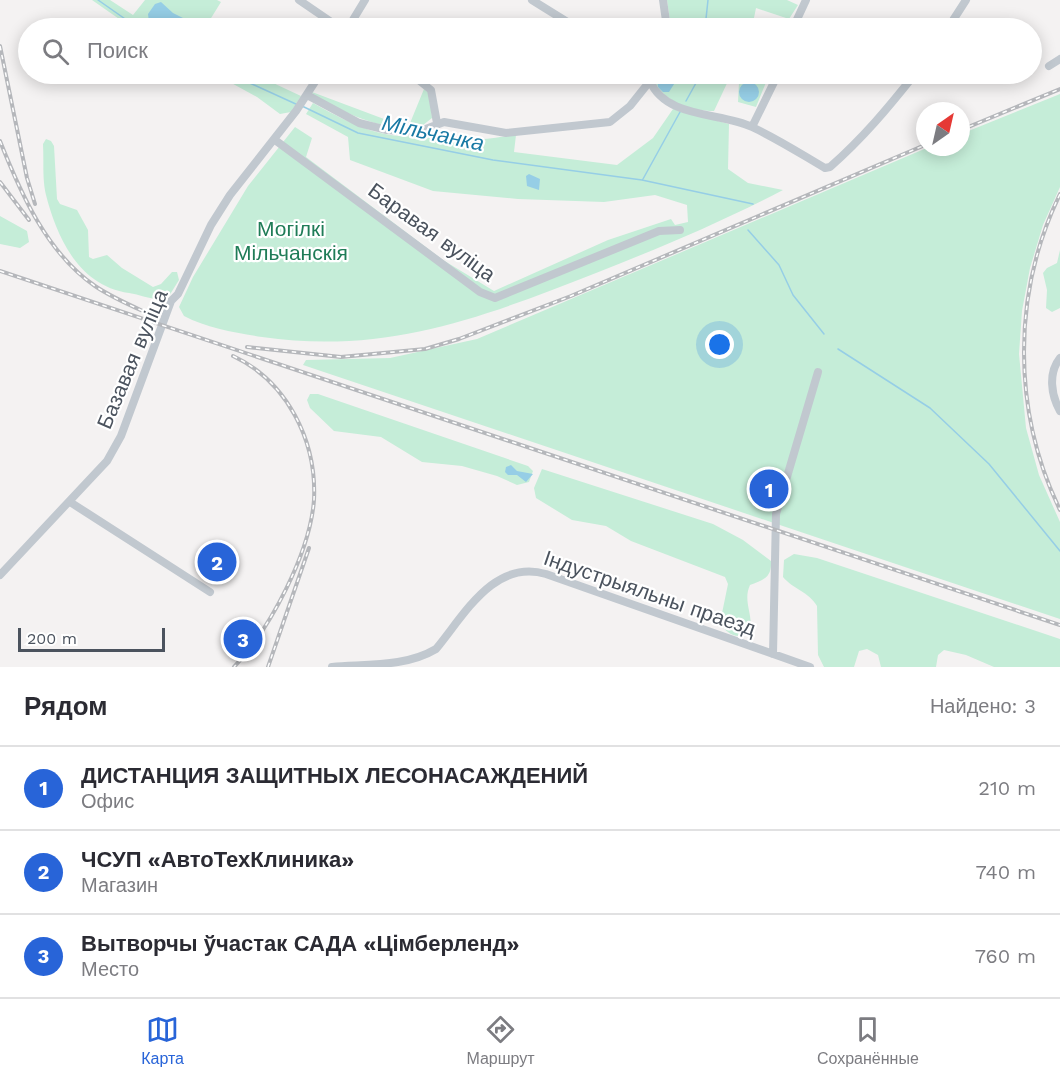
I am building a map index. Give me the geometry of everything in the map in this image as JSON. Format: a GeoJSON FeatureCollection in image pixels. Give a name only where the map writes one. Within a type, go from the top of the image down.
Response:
{"type":"FeatureCollection","features":[{"type":"Feature","properties":{"kind":"street"},"geometry":{"type":"LineString","coordinates":[[299,0],[325,18]]}},
{"type":"Feature","properties":{"kind":"street"},"geometry":{"type":"LineString","coordinates":[[354,18],[365,0]]}},
{"type":"Feature","properties":{"kind":"street"},"geometry":{"type":"LineString","coordinates":[[532,0],[561,18]]}},
{"type":"Feature","properties":{"kind":"street"},"geometry":{"type":"LineString","coordinates":[[663,0],[666,18]]}},
{"type":"Feature","properties":{"kind":"street"},"geometry":{"type":"LineString","coordinates":[[798,18],[806,0]]}},
{"type":"Feature","properties":{"kind":"street"},"geometry":{"type":"LineString","coordinates":[[954,18],[966,0]]}},
{"type":"Feature","properties":{"kind":"street"},"geometry":{"type":"LineString","coordinates":[[1049,66],[1060,59]]}},
{"type":"Feature","properties":{"kind":"street","name":"Базавая вуліца"},"geometry":{"type":"LineString","coordinates":[[0,575],[107,461],[120,438],[171,301],[178,294],[211,225],[251,167],[275,140],[314,84]]}},
{"type":"Feature","properties":{"kind":"street"},"geometry":{"type":"LineString","coordinates":[[424,84],[431,90],[436,123]]}},
{"type":"Feature","properties":{"kind":"street"},"geometry":{"type":"LineString","coordinates":[[306,97],[345,117],[372,127],[410,133],[436,123],[448,122],[501,133],[610,122],[626,111],[645,84]]}},
{"type":"Feature","properties":{"kind":"street"},"geometry":{"type":"LineString","coordinates":[[654,84],[659,93],[679,107],[752,127],[825,168],[830,167],[881,118],[907,84]]}},
{"type":"Feature","properties":{"kind":"street"},"geometry":{"type":"LineString","coordinates":[[752,127],[773,84]]}},
{"type":"Feature","properties":{"kind":"street","name":"Баравая вуліца"},"geometry":{"type":"LineString","coordinates":[[275,140],[480,292],[495,298],[659,231],[680,230]]}},
{"type":"Feature","properties":{"kind":"street"},"geometry":{"type":"LineString","coordinates":[[1060,358],[1052,370],[1051,380],[1056,404],[1060,411]]}},
{"type":"Feature","properties":{"kind":"street"},"geometry":{"type":"LineString","coordinates":[[773,654],[776,514],[818,372]]}},
{"type":"Feature","properties":{"kind":"street"},"geometry":{"type":"LineString","coordinates":[[70,501],[210,592]]}},
{"type":"Feature","properties":{"kind":"street","name":"Індустрыяльны праезд"},"geometry":{"type":"LineString","coordinates":[[332,667],[393,663],[425,655],[436,649],[490,586],[504,575],[527,570],[546,574],[810,667]]}},
{"type":"Feature","properties":{"kind":"green space"},"geometry":{"type":"Polygon","coordinates":[[[92,0],[110,0],[133,15],[145,0],[217,0],[221,2],[211,18],[118,18],[92,0]]]}},
{"type":"Feature","properties":{"kind":"green space"},"geometry":{"type":"Polygon","coordinates":[[[667,0],[787,0],[798,5],[790,18],[756,8],[754,18],[670,18],[667,0]]]}},
{"type":"Feature","properties":{"kind":"green space"},"geometry":{"type":"Polygon","coordinates":[[[233,84],[275,84],[301,96],[291,112],[280,114],[257,97],[233,84]]]}},
{"type":"Feature","properties":{"kind":"green space"},"geometry":{"type":"Polygon","coordinates":[[[655,84],[727,84],[714,111],[680,104],[655,84]]]}},
{"type":"Feature","properties":{"kind":"green space"},"geometry":{"type":"Polygon","coordinates":[[[739,84],[765,84],[756,107],[738,102],[739,84]]]}},
{"type":"Feature","properties":{"kind":"green space"},"geometry":{"type":"Polygon","coordinates":[[[424,89],[430,94],[432,118],[418,129],[403,128],[389,126],[363,119],[313,96],[312,92],[408,128],[424,89]]]}},
{"type":"Feature","properties":{"kind":"green space"},"geometry":{"type":"Polygon","coordinates":[[[1060,94],[1060,187],[1043,225],[1030,268],[1022,311],[1019,354],[1026,428],[1039,475],[1060,522],[1060,619],[303,365],[306,360],[390,358],[477,339],[916,153],[916,156],[970,156],[970,130],[1060,94]]]}},
{"type":"Feature","properties":{"kind":"green space","name":"Могілкі Мільчанскія"},"geometry":{"type":"Polygon","coordinates":[[[313,103],[361,127],[387,134],[415,136],[437,130],[468,139],[516,135],[514,152],[617,165],[653,138],[673,109],[729,124],[728,169],[748,183],[783,190],[691,234],[596,273],[514,304],[433,328],[351,341],[308,341],[232,332],[202,324],[184,316],[179,307],[193,277],[248,186],[295,127],[312,138],[306,157],[443,260],[494,291],[608,240],[671,219],[675,225],[688,222],[687,205],[655,195],[604,202],[518,199],[433,191],[350,160],[348,137],[306,114],[313,103]]]}},
{"type":"Feature","properties":{"kind":"green space"},"geometry":{"type":"Polygon","coordinates":[[[46,139],[54,146],[57,199],[60,204],[77,210],[88,230],[89,257],[93,259],[107,255],[122,268],[153,287],[161,284],[172,272],[177,272],[179,280],[169,296],[154,299],[112,289],[96,281],[73,258],[57,227],[46,195],[43,144],[46,139]]]}},
{"type":"Feature","properties":{"kind":"green space"},"geometry":{"type":"Polygon","coordinates":[[[0,216],[27,231],[29,242],[20,248],[0,244],[0,216]]]}},
{"type":"Feature","properties":{"kind":"green space"},"geometry":{"type":"Polygon","coordinates":[[[1060,250],[1060,308],[1052,312],[1046,308],[1047,290],[1043,273],[1057,263],[1060,250]]]}},
{"type":"Feature","properties":{"kind":"green space"},"geometry":{"type":"Polygon","coordinates":[[[310,394],[318,394],[528,466],[533,471],[529,482],[517,485],[497,476],[462,466],[422,462],[381,437],[334,431],[310,408],[307,400],[310,394]]]}},
{"type":"Feature","properties":{"kind":"green space"},"geometry":{"type":"Polygon","coordinates":[[[542,469],[713,524],[743,540],[771,561],[768,575],[763,580],[750,585],[748,591],[751,621],[749,632],[741,636],[733,635],[720,623],[728,584],[725,577],[631,541],[606,526],[572,520],[536,498],[534,488],[542,469]]]}},
{"type":"Feature","properties":{"kind":"green space"},"geometry":{"type":"Polygon","coordinates":[[[794,554],[817,558],[1060,639],[1060,667],[994,667],[966,655],[944,650],[938,655],[936,667],[881,667],[878,655],[867,649],[859,651],[854,667],[824,667],[818,655],[817,606],[810,597],[783,577],[784,560],[794,554]]]}},
{"type":"Feature","properties":{"kind":"water"},"geometry":{"type":"Polygon","coordinates":[[[161,2],[173,13],[183,18],[148,18],[148,14],[155,4],[161,2]]]}},
{"type":"Feature","properties":{"kind":"water"},"geometry":{"type":"Polygon","coordinates":[[[658,84],[674,84],[669,92],[663,92],[658,84]]]}},
{"type":"Feature","properties":{"kind":"water"},"geometry":{"type":"Polygon","coordinates":[[[744,84],[754,84],[758,88],[758,96],[753,101],[745,101],[740,96],[740,88],[744,84]]]}},
{"type":"Feature","properties":{"kind":"water"},"geometry":{"type":"Polygon","coordinates":[[[529,174],[540,179],[539,190],[527,186],[526,176],[529,174]]]}},
{"type":"Feature","properties":{"kind":"water"},"geometry":{"type":"Polygon","coordinates":[[[511,465],[517,471],[533,474],[526,482],[517,475],[508,475],[505,472],[506,467],[511,465]]]}},
{"type":"Feature","properties":{"kind":"waterway","name":"Мільчанка"},"geometry":{"type":"LineString","coordinates":[[98,0],[124,18]]}},
{"type":"Feature","properties":{"kind":"waterway"},"geometry":{"type":"LineString","coordinates":[[706,18],[708,0]]}},
{"type":"Feature","properties":{"kind":"waterway","name":"Мільчанка"},"geometry":{"type":"LineString","coordinates":[[252,84],[298,105]]}},
{"type":"Feature","properties":{"kind":"waterway"},"geometry":{"type":"LineString","coordinates":[[686,101],[695,84]]}},
{"type":"Feature","properties":{"kind":"waterway","name":"Мільчанка"},"geometry":{"type":"LineString","coordinates":[[302,106],[358,133],[493,160],[642,180],[753,204]]}},
{"type":"Feature","properties":{"kind":"waterway"},"geometry":{"type":"LineString","coordinates":[[643,179],[680,112]]}},
{"type":"Feature","properties":{"kind":"waterway"},"geometry":{"type":"LineString","coordinates":[[748,230],[779,265],[793,295],[824,334]]}},
{"type":"Feature","properties":{"kind":"waterway"},"geometry":{"type":"LineString","coordinates":[[838,349],[930,408],[989,464],[1060,551]]}},
{"type":"Feature","properties":{"kind":"railway"},"geometry":{"type":"LineString","coordinates":[[0,46],[27,178],[35,204]]}},
{"type":"Feature","properties":{"kind":"railway"},"geometry":{"type":"LineString","coordinates":[[970,126],[1060,89]]}},
{"type":"Feature","properties":{"kind":"railway"},"geometry":{"type":"LineString","coordinates":[[0,141],[37,221],[63,257],[102,291],[158,318]]}},
{"type":"Feature","properties":{"kind":"railway"},"geometry":{"type":"LineString","coordinates":[[247,347],[341,357],[425,349],[459,339],[571,296],[916,149]]}},
{"type":"Feature","properties":{"kind":"railway"},"geometry":{"type":"LineString","coordinates":[[0,182],[29,220]]}},
{"type":"Feature","properties":{"kind":"railway"},"geometry":{"type":"LineString","coordinates":[[1060,194],[1044,232],[1033,271],[1026,311],[1024,352],[1026,393],[1033,433],[1044,472],[1060,510]]}},
{"type":"Feature","properties":{"kind":"railway"},"geometry":{"type":"LineString","coordinates":[[0,271],[1060,625]]}},
{"type":"Feature","properties":{"kind":"railway"},"geometry":{"type":"LineString","coordinates":[[233,356],[252,367],[269,381],[295,415],[304,435],[314,478],[311,521],[296,566],[274,611],[248,651],[234,667]]}},
{"type":"Feature","properties":{"kind":"railway"},"geometry":{"type":"LineString","coordinates":[[268,667],[309,548]]}},
{"type":"Feature","properties":{"kind":"place","name":"ДИСТАНЦИЯ ЗАЩИТНЫХ ЛЕСОНАСАЖДЕНИЙ"},"geometry":{"type":"Point","coordinates":[769,489]}},
{"type":"Feature","properties":{"kind":"place","name":"ЧСУП «АвтоТехКлиника»"},"geometry":{"type":"Point","coordinates":[217,562]}},
{"type":"Feature","properties":{"kind":"place","name":"Вытворчы ўчастак САДА «Цімберленд»"},"geometry":{"type":"Point","coordinates":[243,639]}}]}
